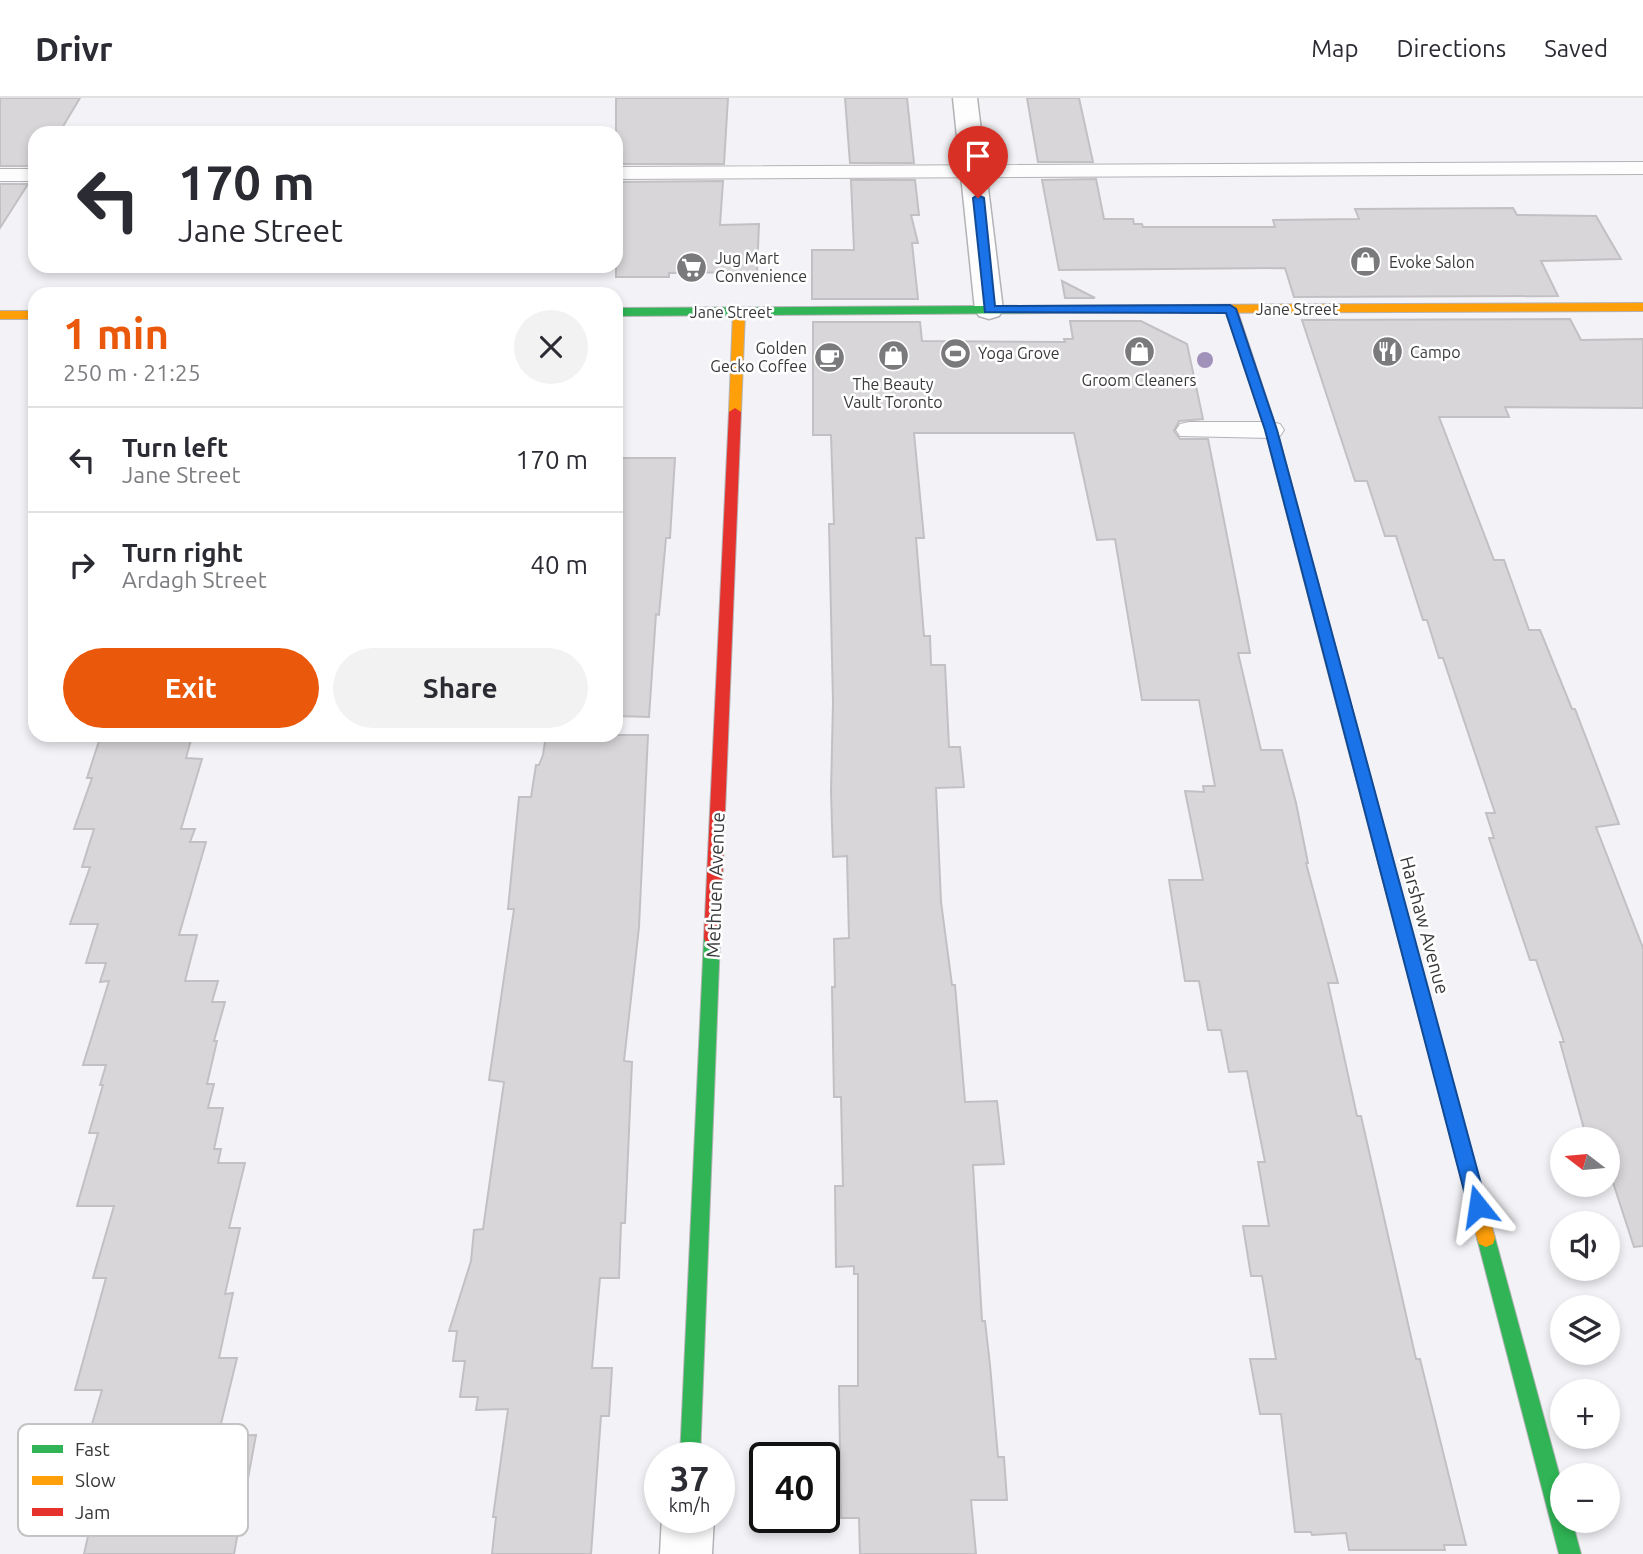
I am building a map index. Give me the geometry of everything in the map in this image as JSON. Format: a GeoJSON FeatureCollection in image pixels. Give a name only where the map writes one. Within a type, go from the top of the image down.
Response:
{"type":"FeatureCollection","features":[{"type":"Feature","properties":{"kind":"street"},"geometry":{"type":"LineString","coordinates":[[965,98],[976,172],[989,310]]}},
{"type":"Feature","properties":{"kind":"street","name":"Jane Street"},"geometry":{"type":"LineString","coordinates":[[623,312],[1643,307]]}},
{"type":"Feature","properties":{"kind":"street","name":"Harshaw Avenue"},"geometry":{"type":"LineString","coordinates":[[1230,309],[1271,430],[1570,1554]]}},
{"type":"Feature","properties":{"kind":"street","name":"Methuen Avenue"},"geometry":{"type":"LineString","coordinates":[[691,1442],[739,312]]}},
{"type":"Feature","properties":{"kind":"street"},"geometry":{"type":"LineString","coordinates":[[0,315],[28,315]]}},
{"type":"Feature","properties":{"kind":"street"},"geometry":{"type":"LineString","coordinates":[[686,1554],[687,1533]]}},
{"type":"Feature","properties":{"kind":"lane"},"geometry":{"type":"LineString","coordinates":[[623,173],[1643,169]]}},
{"type":"Feature","properties":{"kind":"lane"},"geometry":{"type":"LineString","coordinates":[[0,175],[28,174]]}},
{"type":"Feature","properties":{"kind":"lane"},"geometry":{"type":"LineString","coordinates":[[1189,430],[1271,430]]}},
{"type":"Feature","properties":{"kind":"building"},"geometry":{"type":"Polygon","coordinates":[[[0,98],[80,98],[63,126],[28,126],[28,166],[0,166],[0,98]]]}},
{"type":"Feature","properties":{"kind":"building"},"geometry":{"type":"Polygon","coordinates":[[[616,98],[728,98],[724,164],[623,164],[623,126],[616,126],[616,98]]]}},
{"type":"Feature","properties":{"kind":"building"},"geometry":{"type":"Polygon","coordinates":[[[845,98],[907,98],[914,163],[850,163],[845,98]]]}},
{"type":"Feature","properties":{"kind":"building"},"geometry":{"type":"Polygon","coordinates":[[[1027,98],[1079,98],[1093,162],[1038,162],[1027,98]]]}},
{"type":"Feature","properties":{"kind":"building"},"geometry":{"type":"Polygon","coordinates":[[[1096,179],[1104,219],[1133,219],[1134,224],[1142,224],[1143,227],[1275,227],[1273,220],[1359,219],[1355,209],[1513,208],[1517,215],[1596,216],[1621,259],[1541,261],[1558,296],[1294,297],[1285,268],[1059,270],[1042,180],[1096,179]]]}},
{"type":"Feature","properties":{"kind":"building"},"geometry":{"type":"Polygon","coordinates":[[[851,180],[915,180],[919,215],[911,215],[918,243],[912,243],[918,299],[812,299],[812,250],[854,250],[851,180]]]}},
{"type":"Feature","properties":{"kind":"building"},"geometry":{"type":"Polygon","coordinates":[[[723,181],[720,225],[759,224],[757,272],[669,273],[669,277],[616,277],[616,273],[623,273],[623,182],[723,181]]]}},
{"type":"Feature","properties":{"kind":"building"},"geometry":{"type":"Polygon","coordinates":[[[0,184],[28,184],[0,228],[0,184]]]}},
{"type":"Feature","properties":{"kind":"building"},"geometry":{"type":"Polygon","coordinates":[[[1062,281],[1095,298],[1065,298],[1062,281]]]}},
{"type":"Feature","properties":{"kind":"building"},"geometry":{"type":"Polygon","coordinates":[[[1570,319],[1581,340],[1643,339],[1643,408],[1505,407],[1509,417],[1439,417],[1494,560],[1504,560],[1529,630],[1540,630],[1572,709],[1575,709],[1619,824],[1596,827],[1643,948],[1643,1246],[1634,1247],[1618,1197],[1620,1197],[1620,1127],[1584,1127],[1560,1042],[1564,1042],[1536,960],[1530,960],[1489,838],[1494,838],[1486,813],[1495,813],[1443,658],[1439,658],[1427,620],[1423,620],[1396,536],[1385,536],[1367,481],[1355,481],[1302,320],[1570,319]]]}},
{"type":"Feature","properties":{"kind":"building"},"geometry":{"type":"Polygon","coordinates":[[[1070,321],[1141,321],[1187,344],[1203,419],[1179,421],[1174,431],[1180,439],[1208,439],[1250,653],[1238,653],[1261,750],[1282,750],[1296,803],[1306,863],[1338,983],[1328,983],[1357,1116],[1361,1116],[1416,1359],[1420,1359],[1466,1545],[1444,1545],[1445,1550],[1349,1550],[1346,1533],[1312,1535],[1311,1532],[1295,1532],[1281,1414],[1260,1414],[1250,1359],[1276,1359],[1262,1276],[1251,1276],[1243,1226],[1269,1226],[1258,1162],[1265,1162],[1247,1071],[1229,1072],[1221,1030],[1208,1030],[1199,981],[1185,981],[1169,880],[1203,880],[1185,791],[1204,792],[1203,786],[1215,786],[1199,700],[1142,700],[1115,539],[1097,540],[1074,433],[914,433],[924,538],[916,538],[924,636],[930,636],[931,665],[945,665],[949,747],[960,747],[964,787],[936,788],[941,902],[952,985],[955,985],[965,1102],[997,1101],[1004,1164],[973,1165],[982,1321],[985,1321],[998,1457],[1004,1457],[1007,1500],[971,1500],[976,1554],[860,1554],[859,1518],[841,1518],[839,1386],[858,1386],[858,1274],[854,1274],[854,1266],[836,1267],[835,1186],[843,1186],[841,1097],[834,1097],[832,987],[835,987],[834,939],[849,938],[847,856],[833,857],[829,524],[834,524],[831,435],[813,435],[813,322],[920,322],[922,341],[1065,342],[1064,339],[1073,339],[1070,321]]]}},
{"type":"Feature","properties":{"kind":"building"},"geometry":{"type":"Polygon","coordinates":[[[623,458],[675,458],[670,538],[666,538],[659,615],[656,614],[649,717],[623,716],[623,458]]]}},
{"type":"Feature","properties":{"kind":"building"},"geometry":{"type":"Polygon","coordinates":[[[623,735],[648,735],[639,927],[624,1061],[632,1062],[625,1223],[621,1223],[619,1278],[600,1278],[592,1368],[612,1368],[609,1416],[601,1416],[591,1554],[492,1554],[496,1517],[493,1517],[508,1409],[476,1410],[478,1397],[460,1397],[465,1361],[453,1361],[457,1331],[449,1331],[471,1261],[474,1230],[483,1229],[504,1082],[489,1080],[514,909],[508,909],[519,797],[531,797],[536,765],[539,765],[545,742],[623,742],[623,735]]]}},
{"type":"Feature","properties":{"kind":"building"},"geometry":{"type":"Polygon","coordinates":[[[99,742],[190,742],[186,758],[202,759],[181,829],[195,829],[190,842],[206,842],[179,935],[197,935],[185,981],[218,981],[212,1002],[225,1002],[214,1041],[217,1041],[207,1084],[214,1084],[208,1108],[223,1108],[214,1149],[221,1149],[218,1163],[245,1163],[229,1228],[240,1228],[225,1294],[233,1293],[219,1358],[237,1358],[221,1424],[92,1424],[102,1390],[75,1390],[106,1278],[93,1278],[114,1206],[77,1206],[98,1133],[89,1133],[106,1065],[83,1065],[109,981],[100,982],[106,963],[86,963],[98,924],[70,924],[90,867],[82,867],[94,829],[74,829],[92,778],[87,778],[99,742]]]}},
{"type":"Feature","properties":{"kind":"building"},"geometry":{"type":"Polygon","coordinates":[[[248,1435],[256,1435],[248,1478],[248,1435]]]}},
{"type":"Feature","properties":{"kind":"building"},"geometry":{"type":"Polygon","coordinates":[[[88,1536],[237,1536],[234,1554],[84,1554],[88,1536]]]}},
{"type":"Feature","properties":{"kind":"traffic: fast"},"geometry":{"type":"LineString","coordinates":[[623,312],[1182,309]]}},
{"type":"Feature","properties":{"kind":"traffic: fast"},"geometry":{"type":"LineString","coordinates":[[691,1442],[712,938]]}},
{"type":"Feature","properties":{"kind":"traffic: fast"},"geometry":{"type":"LineString","coordinates":[[1486,1238],[1570,1554]]}},
{"type":"Feature","properties":{"kind":"traffic: slow"},"geometry":{"type":"LineString","coordinates":[[1182,309],[1643,307]]}},
{"type":"Feature","properties":{"kind":"traffic: slow"},"geometry":{"type":"LineString","coordinates":[[735,412],[739,312]]}},
{"type":"Feature","properties":{"kind":"traffic: slow"},"geometry":{"type":"LineString","coordinates":[[0,315],[28,315]]}},
{"type":"Feature","properties":{"kind":"traffic: slow"},"geometry":{"type":"LineString","coordinates":[[1330,653],[1486,1238]]}},
{"type":"Feature","properties":{"kind":"traffic: jam"},"geometry":{"type":"LineString","coordinates":[[1231,309],[1271,430],[1330,653]]}},
{"type":"Feature","properties":{"kind":"traffic: jam"},"geometry":{"type":"LineString","coordinates":[[712,938],[735,412]]}},
{"type":"Feature","properties":{"kind":"place","name":"Evoke Salon"},"geometry":{"type":"Point","coordinates":[1366,262]}},
{"type":"Feature","properties":{"kind":"place","name":"Jug Mart Convenience"},"geometry":{"type":"Point","coordinates":[692,267]}},
{"type":"Feature","properties":{"kind":"place","name":"Groom Cleaners"},"geometry":{"type":"Point","coordinates":[1139,351]}},
{"type":"Feature","properties":{"kind":"place","name":"Campo"},"geometry":{"type":"Point","coordinates":[1387,352]}},
{"type":"Feature","properties":{"kind":"place","name":"Yoga Grove"},"geometry":{"type":"Point","coordinates":[955,353]}},
{"type":"Feature","properties":{"kind":"place","name":"The Beauty Vault Toronto"},"geometry":{"type":"Point","coordinates":[893,355]}},
{"type":"Feature","properties":{"kind":"place","name":"Golden Gecko Coffee"},"geometry":{"type":"Point","coordinates":[830,357]}},
{"type":"Feature","properties":{"kind":"route"},"geometry":{"type":"LineString","coordinates":[[978,198],[989,310],[1230,309],[1271,430],[1478,1206]]}}]}
